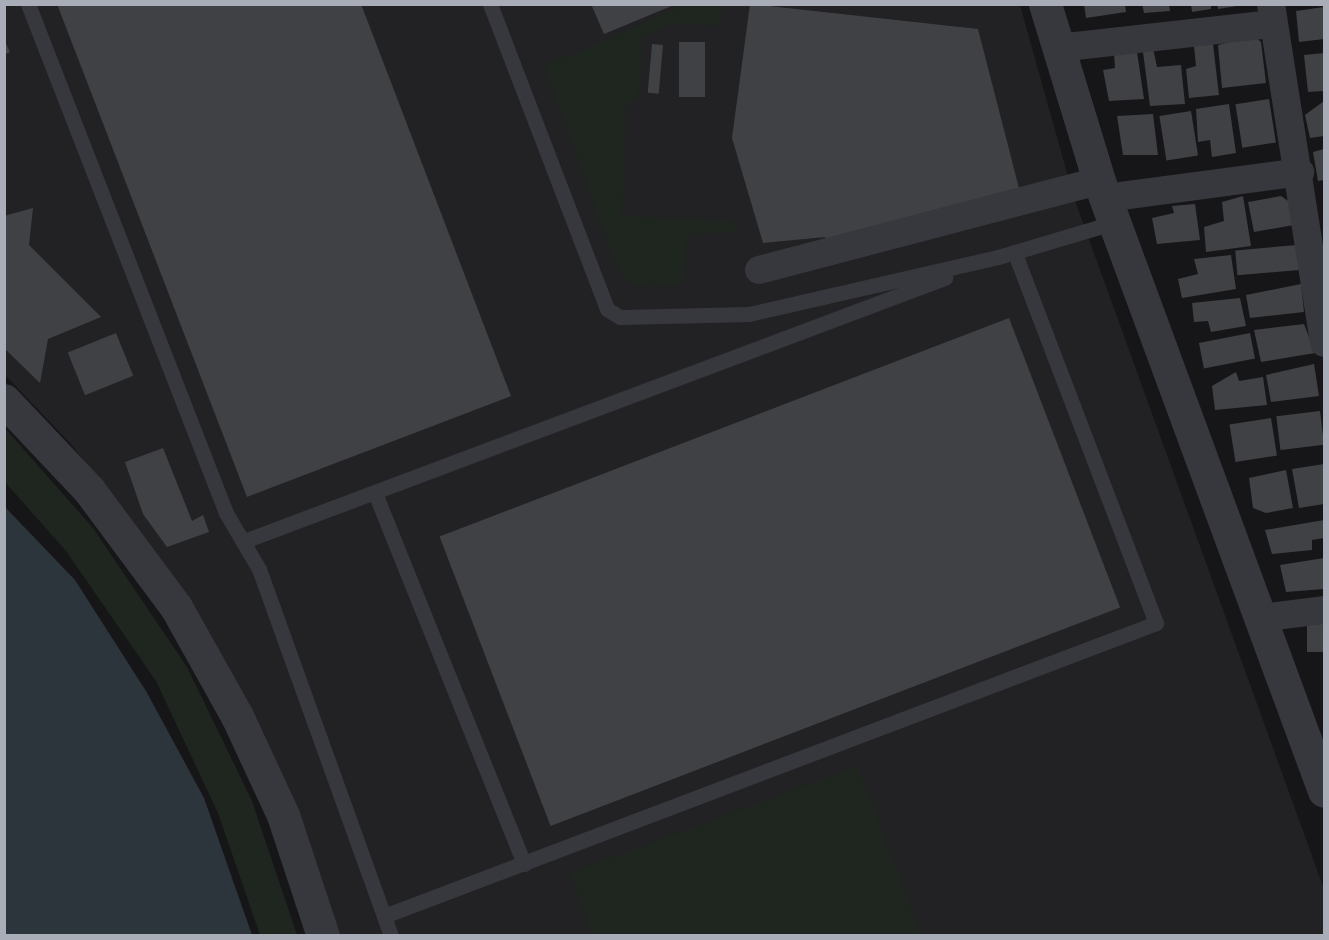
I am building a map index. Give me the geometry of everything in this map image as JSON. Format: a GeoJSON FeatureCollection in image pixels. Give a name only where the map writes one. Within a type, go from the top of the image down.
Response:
{"type":"FeatureCollection","features":[{"type":"Feature","properties":{"kind":"street"},"geometry":{"type":"LineString","coordinates":[[1045,4],[1107,201],[1324,791]]}},
{"type":"Feature","properties":{"kind":"street"},"geometry":{"type":"LineString","coordinates":[[1058,48],[1272,14],[1300,172],[1324,343]]}},
{"type":"Feature","properties":{"kind":"street"},"geometry":{"type":"LineString","coordinates":[[759,270],[1107,201],[1300,172]]}},
{"type":"Feature","properties":{"kind":"street"},"geometry":{"type":"LineString","coordinates":[[4,400],[89,490],[176,607],[237,716],[283,815],[323,936]]}},
{"type":"Feature","properties":{"kind":"street"},"geometry":{"type":"LineString","coordinates":[[1260,618],[1324,610]]}},
{"type":"Feature","properties":{"kind":"lane"},"geometry":{"type":"LineString","coordinates":[[28,4],[226,513],[259,568],[391,936]]}},
{"type":"Feature","properties":{"kind":"lane"},"geometry":{"type":"LineString","coordinates":[[490,4],[607,309],[620,316],[749,314],[998,257]]}},
{"type":"Feature","properties":{"kind":"lane"},"geometry":{"type":"LineString","coordinates":[[244,541],[1014,252],[1107,201]]}},
{"type":"Feature","properties":{"kind":"lane"},"geometry":{"type":"LineString","coordinates":[[384,916],[1156,623],[1014,252]]}},
{"type":"Feature","properties":{"kind":"lane"},"geometry":{"type":"LineString","coordinates":[[375,493],[524,864]]}},
{"type":"Feature","properties":{"kind":"shaded area"},"geometry":{"type":"Polygon","coordinates":[[[687,4],[722,5],[721,26],[674,23],[643,36],[638,102],[627,102],[622,216],[734,221],[738,232],[687,234],[684,284],[648,287],[627,281],[615,263],[545,66],[687,4]]]}},
{"type":"Feature","properties":{"kind":"shaded area"},"geometry":{"type":"Polygon","coordinates":[[[5,5],[1020,5],[1074,198],[1324,889],[1324,935],[337,935],[128,516],[69,442],[5,375],[5,5]]]}},
{"type":"Feature","properties":{"kind":"shaded area"},"geometry":{"type":"Polygon","coordinates":[[[4,427],[93,528],[187,667],[252,801],[297,935],[260,935],[218,813],[156,681],[66,551],[5,482],[4,427]]]}},
{"type":"Feature","properties":{"kind":"shaded area"},"geometry":{"type":"Polygon","coordinates":[[[5,507],[75,580],[146,691],[204,798],[252,935],[5,935],[5,507]]]}},
{"type":"Feature","properties":{"kind":"shaded area"},"geometry":{"type":"Polygon","coordinates":[[[858,766],[921,935],[593,935],[570,873],[858,766]]]}},
{"type":"Feature","properties":{"kind":"building"},"geometry":{"type":"Polygon","coordinates":[[[57,4],[361,4],[511,396],[247,497],[57,4]]]}},
{"type":"Feature","properties":{"kind":"building"},"geometry":{"type":"Polygon","coordinates":[[[591,4],[674,4],[674,5],[604,34],[591,4]]]}},
{"type":"Feature","properties":{"kind":"building"},"geometry":{"type":"Polygon","coordinates":[[[750,4],[978,29],[1020,192],[827,245],[825,237],[763,243],[732,138],[750,4]]]}},
{"type":"Feature","properties":{"kind":"building"},"geometry":{"type":"Polygon","coordinates":[[[1084,4],[1125,4],[1126,12],[1086,18],[1084,4]]]}},
{"type":"Feature","properties":{"kind":"building"},"geometry":{"type":"Polygon","coordinates":[[[1142,4],[1169,4],[1170,11],[1144,13],[1142,4]]]}},
{"type":"Feature","properties":{"kind":"building"},"geometry":{"type":"Polygon","coordinates":[[[1191,4],[1211,4],[1211,9],[1192,12],[1191,4]]]}},
{"type":"Feature","properties":{"kind":"building"},"geometry":{"type":"Polygon","coordinates":[[[1217,4],[1250,4],[1218,9],[1217,4]]]}},
{"type":"Feature","properties":{"kind":"building"},"geometry":{"type":"Polygon","coordinates":[[[1324,7],[1324,39],[1299,42],[1296,11],[1324,7]]]}},
{"type":"Feature","properties":{"kind":"building"},"geometry":{"type":"Polygon","coordinates":[[[1254,36],[1261,42],[1266,83],[1222,88],[1218,45],[1254,36]]]}},
{"type":"Feature","properties":{"kind":"building"},"geometry":{"type":"Polygon","coordinates":[[[4,39],[10,52],[4,55],[4,39]]]}},
{"type":"Feature","properties":{"kind":"building"},"geometry":{"type":"Polygon","coordinates":[[[679,42],[705,42],[705,97],[679,97],[679,42]]]}},
{"type":"Feature","properties":{"kind":"building"},"geometry":{"type":"Polygon","coordinates":[[[652,44],[663,45],[659,94],[648,93],[652,44]]]}},
{"type":"Feature","properties":{"kind":"building"},"geometry":{"type":"Polygon","coordinates":[[[1213,44],[1219,95],[1189,98],[1186,69],[1196,66],[1194,46],[1213,44]]]}},
{"type":"Feature","properties":{"kind":"building"},"geometry":{"type":"Polygon","coordinates":[[[1153,48],[1157,67],[1181,65],[1185,104],[1150,106],[1143,52],[1153,48]]]}},
{"type":"Feature","properties":{"kind":"building"},"geometry":{"type":"Polygon","coordinates":[[[1137,52],[1144,99],[1109,101],[1103,70],[1115,68],[1114,53],[1137,52]]]}},
{"type":"Feature","properties":{"kind":"building"},"geometry":{"type":"Polygon","coordinates":[[[1324,53],[1324,91],[1308,92],[1304,55],[1324,53]]]}},
{"type":"Feature","properties":{"kind":"building"},"geometry":{"type":"Polygon","coordinates":[[[1269,99],[1276,142],[1242,148],[1235,104],[1269,99]]]}},
{"type":"Feature","properties":{"kind":"building"},"geometry":{"type":"Polygon","coordinates":[[[1324,101],[1324,136],[1310,138],[1305,115],[1324,101]]]}},
{"type":"Feature","properties":{"kind":"building"},"geometry":{"type":"Polygon","coordinates":[[[1229,104],[1236,153],[1212,157],[1210,140],[1198,142],[1196,109],[1229,104]]]}},
{"type":"Feature","properties":{"kind":"building"},"geometry":{"type":"Polygon","coordinates":[[[1191,111],[1198,155],[1166,160],[1159,116],[1191,111]]]}},
{"type":"Feature","properties":{"kind":"building"},"geometry":{"type":"Polygon","coordinates":[[[1153,114],[1158,155],[1123,155],[1117,116],[1153,114]]]}},
{"type":"Feature","properties":{"kind":"building"},"geometry":{"type":"Polygon","coordinates":[[[1324,149],[1324,180],[1318,181],[1313,152],[1324,149]]]}},
{"type":"Feature","properties":{"kind":"building"},"geometry":{"type":"Polygon","coordinates":[[[1243,196],[1251,246],[1206,252],[1204,227],[1224,221],[1222,202],[1243,196]]]}},
{"type":"Feature","properties":{"kind":"building"},"geometry":{"type":"Polygon","coordinates":[[[1281,196],[1294,205],[1294,225],[1254,232],[1248,202],[1281,196]]]}},
{"type":"Feature","properties":{"kind":"building"},"geometry":{"type":"Polygon","coordinates":[[[1195,204],[1200,240],[1157,244],[1152,218],[1174,213],[1172,206],[1195,204]]]}},
{"type":"Feature","properties":{"kind":"building"},"geometry":{"type":"Polygon","coordinates":[[[33,208],[29,245],[101,317],[48,339],[40,383],[4,348],[4,216],[33,208]]]}},
{"type":"Feature","properties":{"kind":"building"},"geometry":{"type":"Polygon","coordinates":[[[1297,245],[1299,270],[1237,275],[1235,250],[1297,245]]]}},
{"type":"Feature","properties":{"kind":"building"},"geometry":{"type":"Polygon","coordinates":[[[1231,255],[1236,289],[1182,298],[1178,279],[1198,274],[1194,259],[1231,255]]]}},
{"type":"Feature","properties":{"kind":"building"},"geometry":{"type":"Polygon","coordinates":[[[1301,284],[1304,312],[1250,318],[1246,295],[1301,284]]]}},
{"type":"Feature","properties":{"kind":"building"},"geometry":{"type":"Polygon","coordinates":[[[1240,298],[1246,326],[1211,332],[1208,321],[1194,322],[1192,303],[1240,298]]]}},
{"type":"Feature","properties":{"kind":"building"},"geometry":{"type":"Polygon","coordinates":[[[1009,318],[1120,607],[551,826],[440,537],[1009,318]]]}},
{"type":"Feature","properties":{"kind":"building"},"geometry":{"type":"Polygon","coordinates":[[[1304,324],[1315,353],[1261,362],[1254,330],[1304,324]]]}},
{"type":"Feature","properties":{"kind":"building"},"geometry":{"type":"Polygon","coordinates":[[[116,333],[133,376],[85,395],[68,352],[116,333]]]}},
{"type":"Feature","properties":{"kind":"building"},"geometry":{"type":"Polygon","coordinates":[[[1250,333],[1255,359],[1204,368],[1199,343],[1250,333]]]}},
{"type":"Feature","properties":{"kind":"building"},"geometry":{"type":"Polygon","coordinates":[[[1314,364],[1319,396],[1271,402],[1266,375],[1314,364]]]}},
{"type":"Feature","properties":{"kind":"building"},"geometry":{"type":"Polygon","coordinates":[[[1236,372],[1239,381],[1263,377],[1267,405],[1215,410],[1212,386],[1236,372]]]}},
{"type":"Feature","properties":{"kind":"building"},"geometry":{"type":"Polygon","coordinates":[[[1320,411],[1324,445],[1280,450],[1276,416],[1320,411]]]}},
{"type":"Feature","properties":{"kind":"building"},"geometry":{"type":"Polygon","coordinates":[[[1271,418],[1277,456],[1235,462],[1230,425],[1271,418]]]}},
{"type":"Feature","properties":{"kind":"building"},"geometry":{"type":"Polygon","coordinates":[[[163,448],[192,521],[203,515],[209,532],[167,547],[143,514],[125,462],[163,448]]]}},
{"type":"Feature","properties":{"kind":"building"},"geometry":{"type":"Polygon","coordinates":[[[1324,464],[1324,504],[1299,508],[1292,469],[1324,464]]]}},
{"type":"Feature","properties":{"kind":"building"},"geometry":{"type":"Polygon","coordinates":[[[1286,470],[1293,508],[1266,513],[1253,508],[1249,478],[1286,470]]]}},
{"type":"Feature","properties":{"kind":"building"},"geometry":{"type":"Polygon","coordinates":[[[1324,520],[1324,538],[1312,540],[1312,550],[1272,554],[1265,530],[1324,520]]]}},
{"type":"Feature","properties":{"kind":"building"},"geometry":{"type":"Polygon","coordinates":[[[1324,558],[1324,589],[1286,592],[1280,565],[1324,558]]]}},
{"type":"Feature","properties":{"kind":"building"},"geometry":{"type":"Polygon","coordinates":[[[1307,619],[1324,619],[1324,652],[1307,652],[1307,619]]]}}]}
